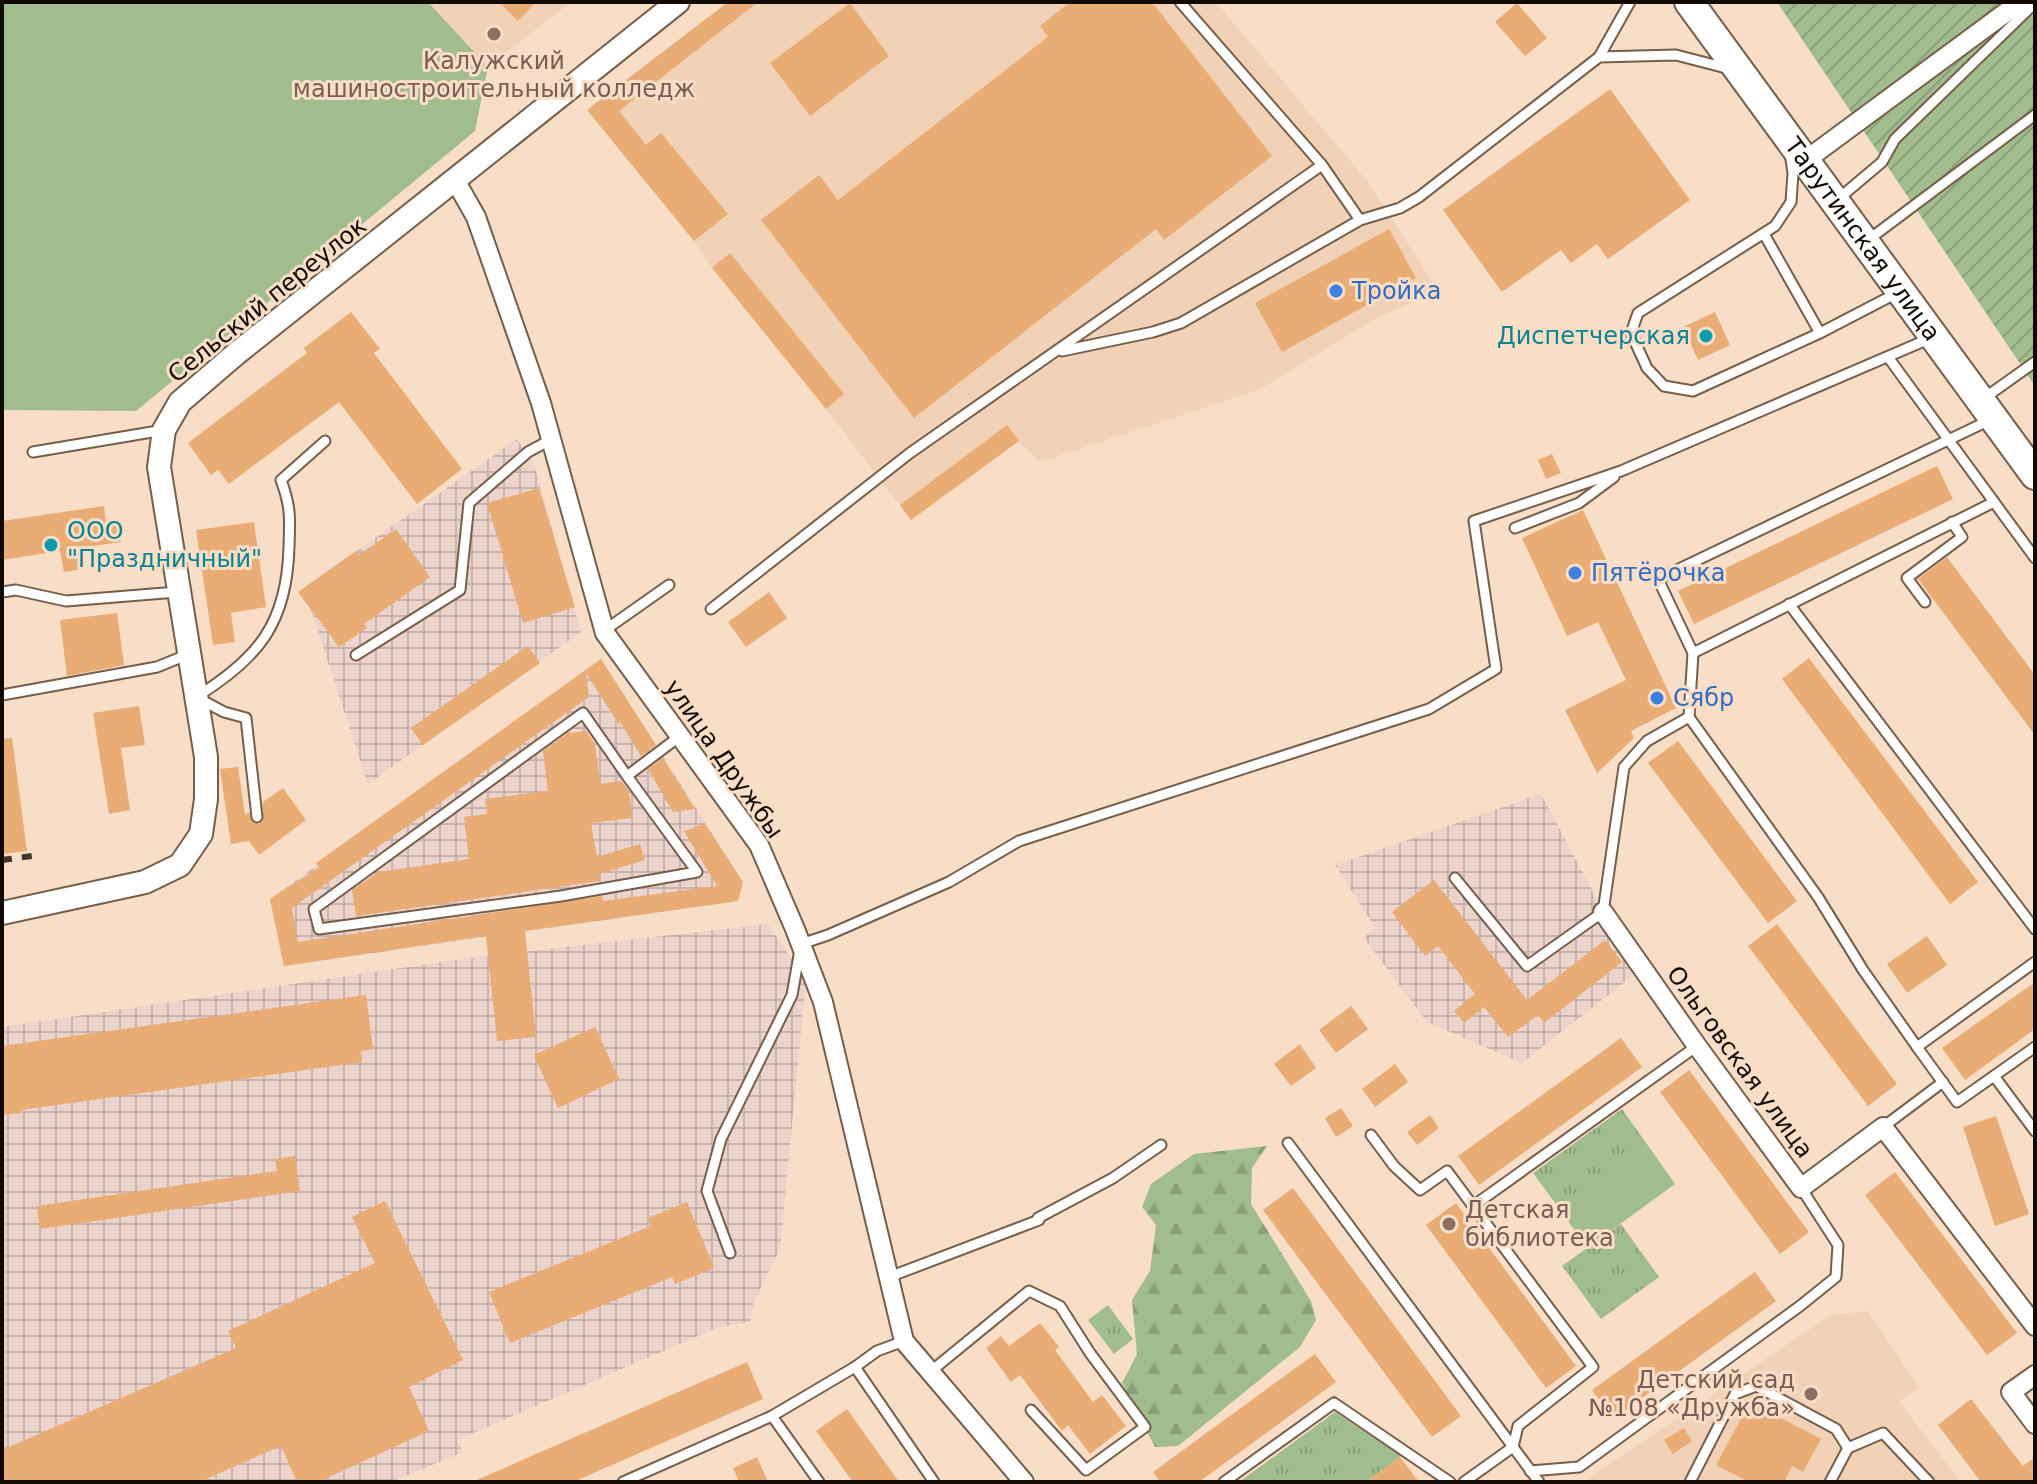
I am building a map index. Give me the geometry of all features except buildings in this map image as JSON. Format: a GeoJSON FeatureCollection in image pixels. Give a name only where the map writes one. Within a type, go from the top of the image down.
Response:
{"type":"FeatureCollection","features":[{"type":"Feature","properties":{"kind":"main road","name":"Тарутинская улица"},"geometry":{"type":"LineString","coordinates":[[1689,2],[2035,475]]}},
{"type":"Feature","properties":{"kind":"street","name":"Сельский переулок"},"geometry":{"type":"LineString","coordinates":[[2,913],[145,882],[180,865],[201,834],[206,799],[206,757],[159,467],[164,430],[180,402],[237,353],[678,2]]}},
{"type":"Feature","properties":{"kind":"street"},"geometry":{"type":"LineString","coordinates":[[1806,160],[2020,2]]}},
{"type":"Feature","properties":{"kind":"street","name":"улица Дружбы"},"geometry":{"type":"LineString","coordinates":[[455,180],[476,217],[552,439],[605,630],[759,845],[801,944],[823,1002],[904,1341],[1024,1482]]}},
{"type":"Feature","properties":{"kind":"street","name":"Ольговская улица"},"geometry":{"type":"LineString","coordinates":[[1603,912],[1801,1188],[1883,1127]]}},
{"type":"Feature","properties":{"kind":"street"},"geometry":{"type":"LineString","coordinates":[[1883,1127],[2035,1326]]}},
{"type":"Feature","properties":{"kind":"street"},"geometry":{"type":"LineString","coordinates":[[2035,1375],[2011,1392],[2035,1424]]}},
{"type":"Feature","properties":{"kind":"lane"},"geometry":{"type":"LineString","coordinates":[[1180,2],[1322,165],[1360,220]]}},
{"type":"Feature","properties":{"kind":"lane"},"geometry":{"type":"LineString","coordinates":[[1055,353],[1181,323],[1360,220],[1400,208],[1419,197],[1599,57],[1630,2]]}},
{"type":"Feature","properties":{"kind":"lane"},"geometry":{"type":"LineString","coordinates":[[1836,201],[1882,162],[1895,139],[2035,3]]}},
{"type":"Feature","properties":{"kind":"lane"},"geometry":{"type":"LineString","coordinates":[[1599,57],[1676,55],[1741,72]]}},
{"type":"Feature","properties":{"kind":"lane"},"geometry":{"type":"LineString","coordinates":[[1866,242],[2035,115]]}},
{"type":"Feature","properties":{"kind":"lane"},"geometry":{"type":"LineString","coordinates":[[1788,136],[1793,173],[1791,202],[1775,226],[1764,234],[1638,313],[1631,333],[1647,368],[1664,386],[1693,391],[1820,333],[1901,291]]}},
{"type":"Feature","properties":{"kind":"lane"},"geometry":{"type":"LineString","coordinates":[[711,609],[910,453],[1322,165]]}},
{"type":"Feature","properties":{"kind":"lane"},"geometry":{"type":"LineString","coordinates":[[1764,234],[1820,333]]}},
{"type":"Feature","properties":{"kind":"lane"},"geometry":{"type":"LineString","coordinates":[[730,1253],[707,1191],[721,1139],[792,995],[801,944],[949,882],[1019,841],[1429,709],[1496,669],[1474,521],[1621,471],[1934,336]]}},
{"type":"Feature","properties":{"kind":"lane"},"geometry":{"type":"LineString","coordinates":[[1888,357],[2035,558]]}},
{"type":"Feature","properties":{"kind":"lane"},"geometry":{"type":"LineString","coordinates":[[2035,362],[1987,410],[1949,440],[1658,579],[1693,653],[1689,717],[1818,897],[1863,970],[1957,1102],[2035,1047]]}},
{"type":"Feature","properties":{"kind":"lane"},"geometry":{"type":"LineString","coordinates":[[33,452],[164,430]]}},
{"type":"Feature","properties":{"kind":"lane"},"geometry":{"type":"LineString","coordinates":[[356,655],[460,590],[469,503],[528,452],[552,439]]}},
{"type":"Feature","properties":{"kind":"lane"},"geometry":{"type":"LineString","coordinates":[[257,817],[246,718],[224,712],[196,697],[252,655],[279,614],[288,573],[290,504],[281,480],[325,441]]}},
{"type":"Feature","properties":{"kind":"lane"},"geometry":{"type":"LineString","coordinates":[[1515,528],[1579,503],[1621,471]]}},
{"type":"Feature","properties":{"kind":"lane"},"geometry":{"type":"LineString","coordinates":[[1693,653],[1994,502]]}},
{"type":"Feature","properties":{"kind":"lane"},"geometry":{"type":"LineString","coordinates":[[1925,602],[1907,578],[1962,537],[1952,522]]}},
{"type":"Feature","properties":{"kind":"lane"},"geometry":{"type":"LineString","coordinates":[[605,630],[669,585]]}},
{"type":"Feature","properties":{"kind":"lane"},"geometry":{"type":"LineString","coordinates":[[2,592],[16,590],[66,601],[180,592]]}},
{"type":"Feature","properties":{"kind":"lane"},"geometry":{"type":"LineString","coordinates":[[1789,604],[2035,929]]}},
{"type":"Feature","properties":{"kind":"lane"},"geometry":{"type":"LineString","coordinates":[[2,695],[157,667],[189,654]]}},
{"type":"Feature","properties":{"kind":"lane"},"geometry":{"type":"LineString","coordinates":[[583,713],[627,776],[697,872],[561,896],[319,929],[314,909],[583,713]]}},
{"type":"Feature","properties":{"kind":"lane"},"geometry":{"type":"LineString","coordinates":[[1455,878],[1527,966],[1603,912],[1624,767],[1647,741],[1689,717]]}},
{"type":"Feature","properties":{"kind":"lane"},"geometry":{"type":"LineString","coordinates":[[627,776],[680,736]]}},
{"type":"Feature","properties":{"kind":"lane"},"geometry":{"type":"LineString","coordinates":[[1917,1047],[2035,962]]}},
{"type":"Feature","properties":{"kind":"lane"},"geometry":{"type":"LineString","coordinates":[[1473,1206],[1697,1046]]}},
{"type":"Feature","properties":{"kind":"lane"},"geometry":{"type":"LineString","coordinates":[[1994,1076],[2035,1131]]}},
{"type":"Feature","properties":{"kind":"lane"},"geometry":{"type":"LineString","coordinates":[[1883,1127],[1943,1082]]}},
{"type":"Feature","properties":{"kind":"lane"},"geometry":{"type":"LineString","coordinates":[[1371,1135],[1394,1166],[1420,1190],[1447,1171],[1593,1367],[1518,1426],[1513,1447],[1464,1482]]}},
{"type":"Feature","properties":{"kind":"lane"},"geometry":{"type":"LineString","coordinates":[[1288,1143],[1539,1482]]}},
{"type":"Feature","properties":{"kind":"lane"},"geometry":{"type":"LineString","coordinates":[[889,1277],[1039,1220],[1113,1178],[1161,1145]]}},
{"type":"Feature","properties":{"kind":"lane"},"geometry":{"type":"LineString","coordinates":[[1530,1471],[1579,1467],[1836,1277],[1838,1245],[1801,1188]]}},
{"type":"Feature","properties":{"kind":"lane"},"geometry":{"type":"LineString","coordinates":[[930,1372],[1029,1291],[1060,1306],[1090,1353],[1145,1427],[1086,1470],[1031,1410]]}},
{"type":"Feature","properties":{"kind":"lane"},"geometry":{"type":"LineString","coordinates":[[623,1482],[772,1416],[877,1351],[904,1341]]}},
{"type":"Feature","properties":{"kind":"lane"},"geometry":{"type":"LineString","coordinates":[[855,1367],[934,1482]]}},
{"type":"Feature","properties":{"kind":"lane"},"geometry":{"type":"LineString","coordinates":[[1690,1482],[1735,1394],[1756,1386],[1836,1429],[1848,1448]]}},
{"type":"Feature","properties":{"kind":"lane"},"geometry":{"type":"LineString","coordinates":[[1224,1482],[1334,1403],[1450,1482]]}},
{"type":"Feature","properties":{"kind":"lane"},"geometry":{"type":"LineString","coordinates":[[772,1416],[819,1482]]}},
{"type":"Feature","properties":{"kind":"lane"},"geometry":{"type":"LineString","coordinates":[[1830,1482],[1848,1448],[1883,1433],[1929,1482]]}},
{"type":"Feature","properties":{"kind":"shaded area","name":"Калужский машиностроительный колледж"},"geometry":{"type":"Polygon","coordinates":[[[428,2],[571,2],[488,67],[428,2]]]}},
{"type":"Feature","properties":{"kind":"shaded area"},"geometry":{"type":"Polygon","coordinates":[[[728,2],[1216,2],[1368,182],[1438,290],[1377,318],[1260,389],[1040,462],[1018,441],[911,520],[694,241],[587,110],[728,2]]]}},
{"type":"Feature","properties":{"kind":"shaded area"},"geometry":{"type":"Polygon","coordinates":[[[517,439],[533,461],[581,632],[368,784],[311,610],[298,592],[517,439]]]}},
{"type":"Feature","properties":{"kind":"shaded area"},"geometry":{"type":"Polygon","coordinates":[[[601,659],[743,882],[738,901],[284,966],[270,899],[601,659]]]}},
{"type":"Feature","properties":{"kind":"shaded area"},"geometry":{"type":"Polygon","coordinates":[[[1541,794],[1636,973],[1522,1063],[1427,1022],[1364,938],[1375,927],[1335,865],[1541,794]]]}},
{"type":"Feature","properties":{"kind":"shaded area"},"geometry":{"type":"Polygon","coordinates":[[[768,924],[806,980],[780,1249],[754,1302],[750,1322],[719,1327],[457,1440],[463,1452],[391,1482],[2,1482],[2,1027],[476,957],[768,924]]]}},
{"type":"Feature","properties":{"kind":"shaded area","name":"Детский сад №108 «Дружба»"},"geometry":{"type":"Polygon","coordinates":[[[1868,1311],[1919,1388],[1899,1401],[1961,1482],[1590,1482],[1587,1479],[1831,1315],[1868,1311]]]}},
{"type":"Feature","properties":{"kind":"green space"},"geometry":{"type":"Polygon","coordinates":[[[2,2],[428,2],[488,67],[475,131],[136,411],[2,410],[2,2]]]}},
{"type":"Feature","properties":{"kind":"green space"},"geometry":{"type":"Polygon","coordinates":[[[1777,2],[2035,2],[2035,386],[1777,2]]]}},
{"type":"Feature","properties":{"kind":"green space"},"geometry":{"type":"Polygon","coordinates":[[[1622,1109],[1649,1147],[1561,1211],[1533,1173],[1622,1109]]]}},
{"type":"Feature","properties":{"kind":"green space"},"geometry":{"type":"Polygon","coordinates":[[[1267,1146],[1252,1168],[1251,1204],[1311,1301],[1316,1320],[1300,1347],[1178,1446],[1155,1447],[1122,1383],[1137,1354],[1132,1300],[1150,1271],[1156,1225],[1142,1207],[1151,1184],[1194,1154],[1267,1146]]]}},
{"type":"Feature","properties":{"kind":"green space"},"geometry":{"type":"Polygon","coordinates":[[[1649,1147],[1675,1184],[1587,1248],[1561,1211],[1649,1147]]]}},
{"type":"Feature","properties":{"kind":"green space"},"geometry":{"type":"Polygon","coordinates":[[[1621,1224],[1659,1277],[1601,1319],[1562,1266],[1621,1224]]]}},
{"type":"Feature","properties":{"kind":"green space"},"geometry":{"type":"Polygon","coordinates":[[[1108,1305],[1133,1339],[1114,1354],[1088,1320],[1108,1305]]]}},
{"type":"Feature","properties":{"kind":"green space"},"geometry":{"type":"Polygon","coordinates":[[[1335,1412],[1401,1456],[1366,1482],[1239,1482],[1335,1412]]]}},
{"type":"Feature","properties":{"kind":"railway"},"geometry":{"type":"LineString","coordinates":[[2,860],[32,856]]}},
{"type":"Feature","properties":{"kind":"place","name":"Калужский машиностроительный колледж"},"geometry":{"type":"Point","coordinates":[494,34]}},
{"type":"Feature","properties":{"kind":"place","name":"Тройка"},"geometry":{"type":"Point","coordinates":[1336,291]}},
{"type":"Feature","properties":{"kind":"place","name":"Диспетчерская"},"geometry":{"type":"Point","coordinates":[1706,336]}},
{"type":"Feature","properties":{"kind":"place","name":"ООО \"Праздничный\""},"geometry":{"type":"Point","coordinates":[51,545]}},
{"type":"Feature","properties":{"kind":"place","name":"Пятёрочка"},"geometry":{"type":"Point","coordinates":[1575,573]}},
{"type":"Feature","properties":{"kind":"place","name":"Сябр"},"geometry":{"type":"Point","coordinates":[1657,698]}},
{"type":"Feature","properties":{"kind":"place","name":"Детская библиотека"},"geometry":{"type":"Point","coordinates":[1449,1224]}},
{"type":"Feature","properties":{"kind":"place","name":"Детский сад №108 «Дружба»"},"geometry":{"type":"Point","coordinates":[1811,1394]}}]}
